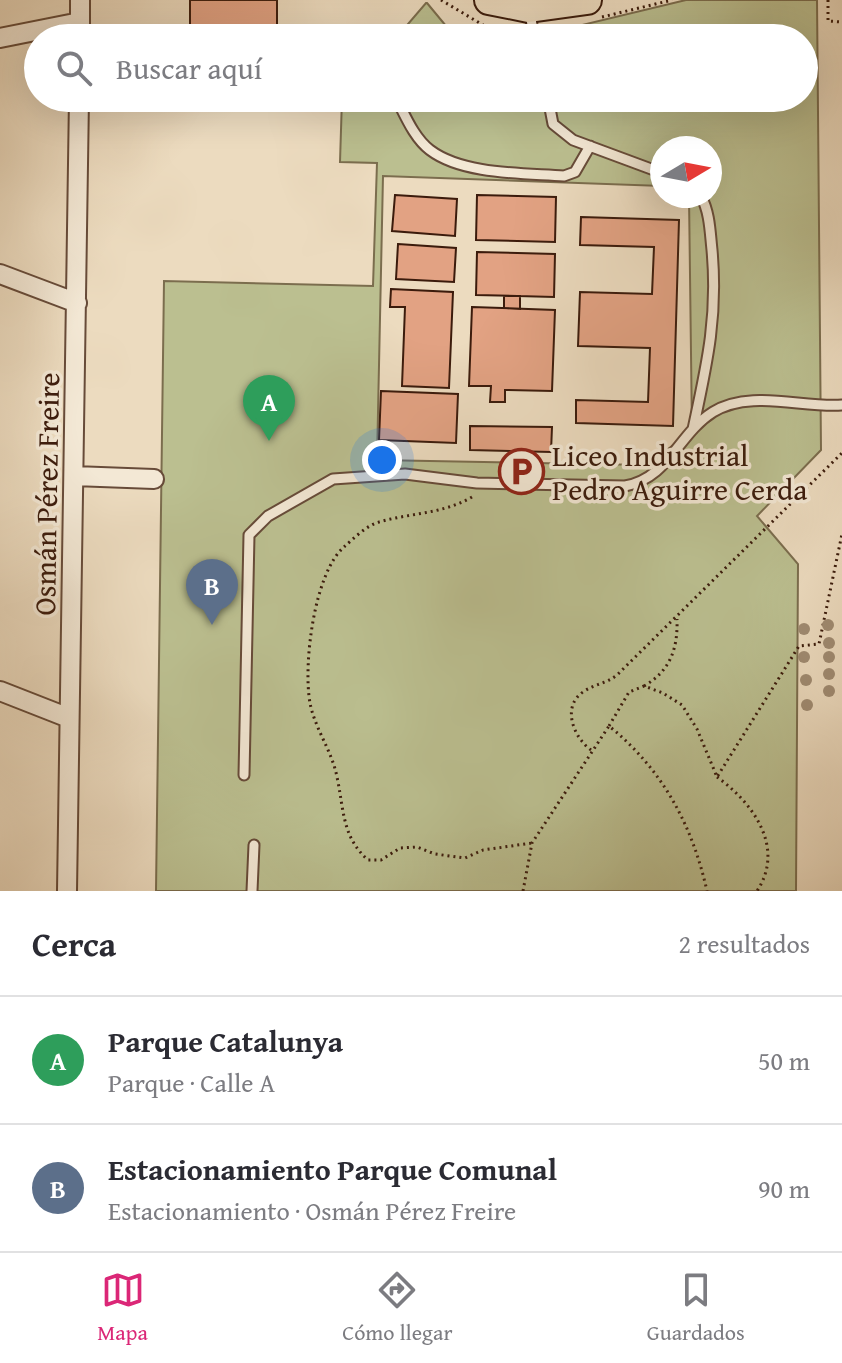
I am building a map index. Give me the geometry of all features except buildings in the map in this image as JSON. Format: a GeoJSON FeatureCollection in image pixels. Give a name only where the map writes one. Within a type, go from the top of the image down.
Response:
{"type":"FeatureCollection","features":[{"type":"Feature","properties":{"kind":"main road"},"geometry":{"type":"LineString","coordinates":[[489,0],[529,8],[587,0]]}},
{"type":"Feature","properties":{"kind":"street"},"geometry":{"type":"LineString","coordinates":[[80,0],[80,24]]}},
{"type":"Feature","properties":{"kind":"street"},"geometry":{"type":"LineString","coordinates":[[0,38],[24,36]]}},
{"type":"Feature","properties":{"kind":"street","name":"Osmán Pérez Freire"},"geometry":{"type":"LineString","coordinates":[[67,891],[79,112]]}},
{"type":"Feature","properties":{"kind":"street"},"geometry":{"type":"LineString","coordinates":[[0,274],[77,303]]}},
{"type":"Feature","properties":{"kind":"street"},"geometry":{"type":"LineString","coordinates":[[74,476],[154,479]]}},
{"type":"Feature","properties":{"kind":"street"},"geometry":{"type":"LineString","coordinates":[[0,691],[69,718]]}},
{"type":"Feature","properties":{"kind":"lane"},"geometry":{"type":"LineString","coordinates":[[529,8],[532,24]]}},
{"type":"Feature","properties":{"kind":"lane"},"geometry":{"type":"LineString","coordinates":[[403,112],[413,131],[431,151],[477,169],[564,176],[575,172],[590,146]]}},
{"type":"Feature","properties":{"kind":"lane"},"geometry":{"type":"LineString","coordinates":[[551,112],[553,124],[573,140],[650,168]]}},
{"type":"Feature","properties":{"kind":"lane"},"geometry":{"type":"LineString","coordinates":[[693,432],[715,324],[716,296],[706,208]]}},
{"type":"Feature","properties":{"kind":"lane"},"geometry":{"type":"LineString","coordinates":[[244,775],[249,535],[268,516],[333,479],[405,474],[477,483],[625,486],[642,483],[712,413],[743,402],[842,405]]}},
{"type":"Feature","properties":{"kind":"lane"},"geometry":{"type":"LineString","coordinates":[[252,891],[254,845]]}},
{"type":"Feature","properties":{"kind":"path"},"geometry":{"type":"LineString","coordinates":[[828,0],[828,21],[842,22]]}},
{"type":"Feature","properties":{"kind":"path"},"geometry":{"type":"LineString","coordinates":[[591,750],[581,742],[574,730],[571,715],[575,701],[585,690],[610,681],[842,453]]}},
{"type":"Feature","properties":{"kind":"path"},"geometry":{"type":"LineString","coordinates":[[477,483],[476,495],[463,502],[439,511],[378,522],[337,554],[327,571],[315,618],[308,671],[310,701],[337,777],[346,834],[368,860],[381,860],[400,848],[417,847],[435,854],[465,858],[483,850],[532,843]]}},
{"type":"Feature","properties":{"kind":"path"},"geometry":{"type":"LineString","coordinates":[[717,777],[799,646],[819,644],[842,534]]}},
{"type":"Feature","properties":{"kind":"path"},"geometry":{"type":"LineString","coordinates":[[523,891],[532,843],[591,750],[629,692],[659,676],[671,660],[677,617]]}},
{"type":"Feature","properties":{"kind":"path"},"geometry":{"type":"LineString","coordinates":[[644,686],[671,697],[686,710],[717,777],[738,793],[762,823],[766,856],[761,888],[757,891]]}},
{"type":"Feature","properties":{"kind":"path"},"geometry":{"type":"LineString","coordinates":[[609,726],[640,753],[665,786],[690,832],[707,891]]}},
{"type":"Feature","properties":{"kind":"green space"},"geometry":{"type":"Polygon","coordinates":[[[686,0],[817,0],[817,24],[586,24],[686,0]]]}},
{"type":"Feature","properties":{"kind":"green space"},"geometry":{"type":"Polygon","coordinates":[[[427,3],[444,24],[408,24],[427,3]]]}},
{"type":"Feature","properties":{"kind":"green space"},"geometry":{"type":"Polygon","coordinates":[[[342,112],[818,112],[821,450],[757,516],[798,564],[796,891],[156,891],[164,281],[373,286],[377,163],[340,162],[342,112]],[[650,136],[650,186],[383,176],[377,460],[645,465],[692,432],[689,208],[722,208],[722,136],[650,136]]]}},
{"type":"Feature","properties":{"kind":"place","name":"Parque Catalunya"},"geometry":{"type":"Point","coordinates":[269,441]}},
{"type":"Feature","properties":{"kind":"place","name":"Liceo Industrial Pedro Aguirre Cerda"},"geometry":{"type":"Point","coordinates":[521,472]}},
{"type":"Feature","properties":{"kind":"place","name":"Estacionamiento Parque Comunal"},"geometry":{"type":"Point","coordinates":[212,625]}}]}
